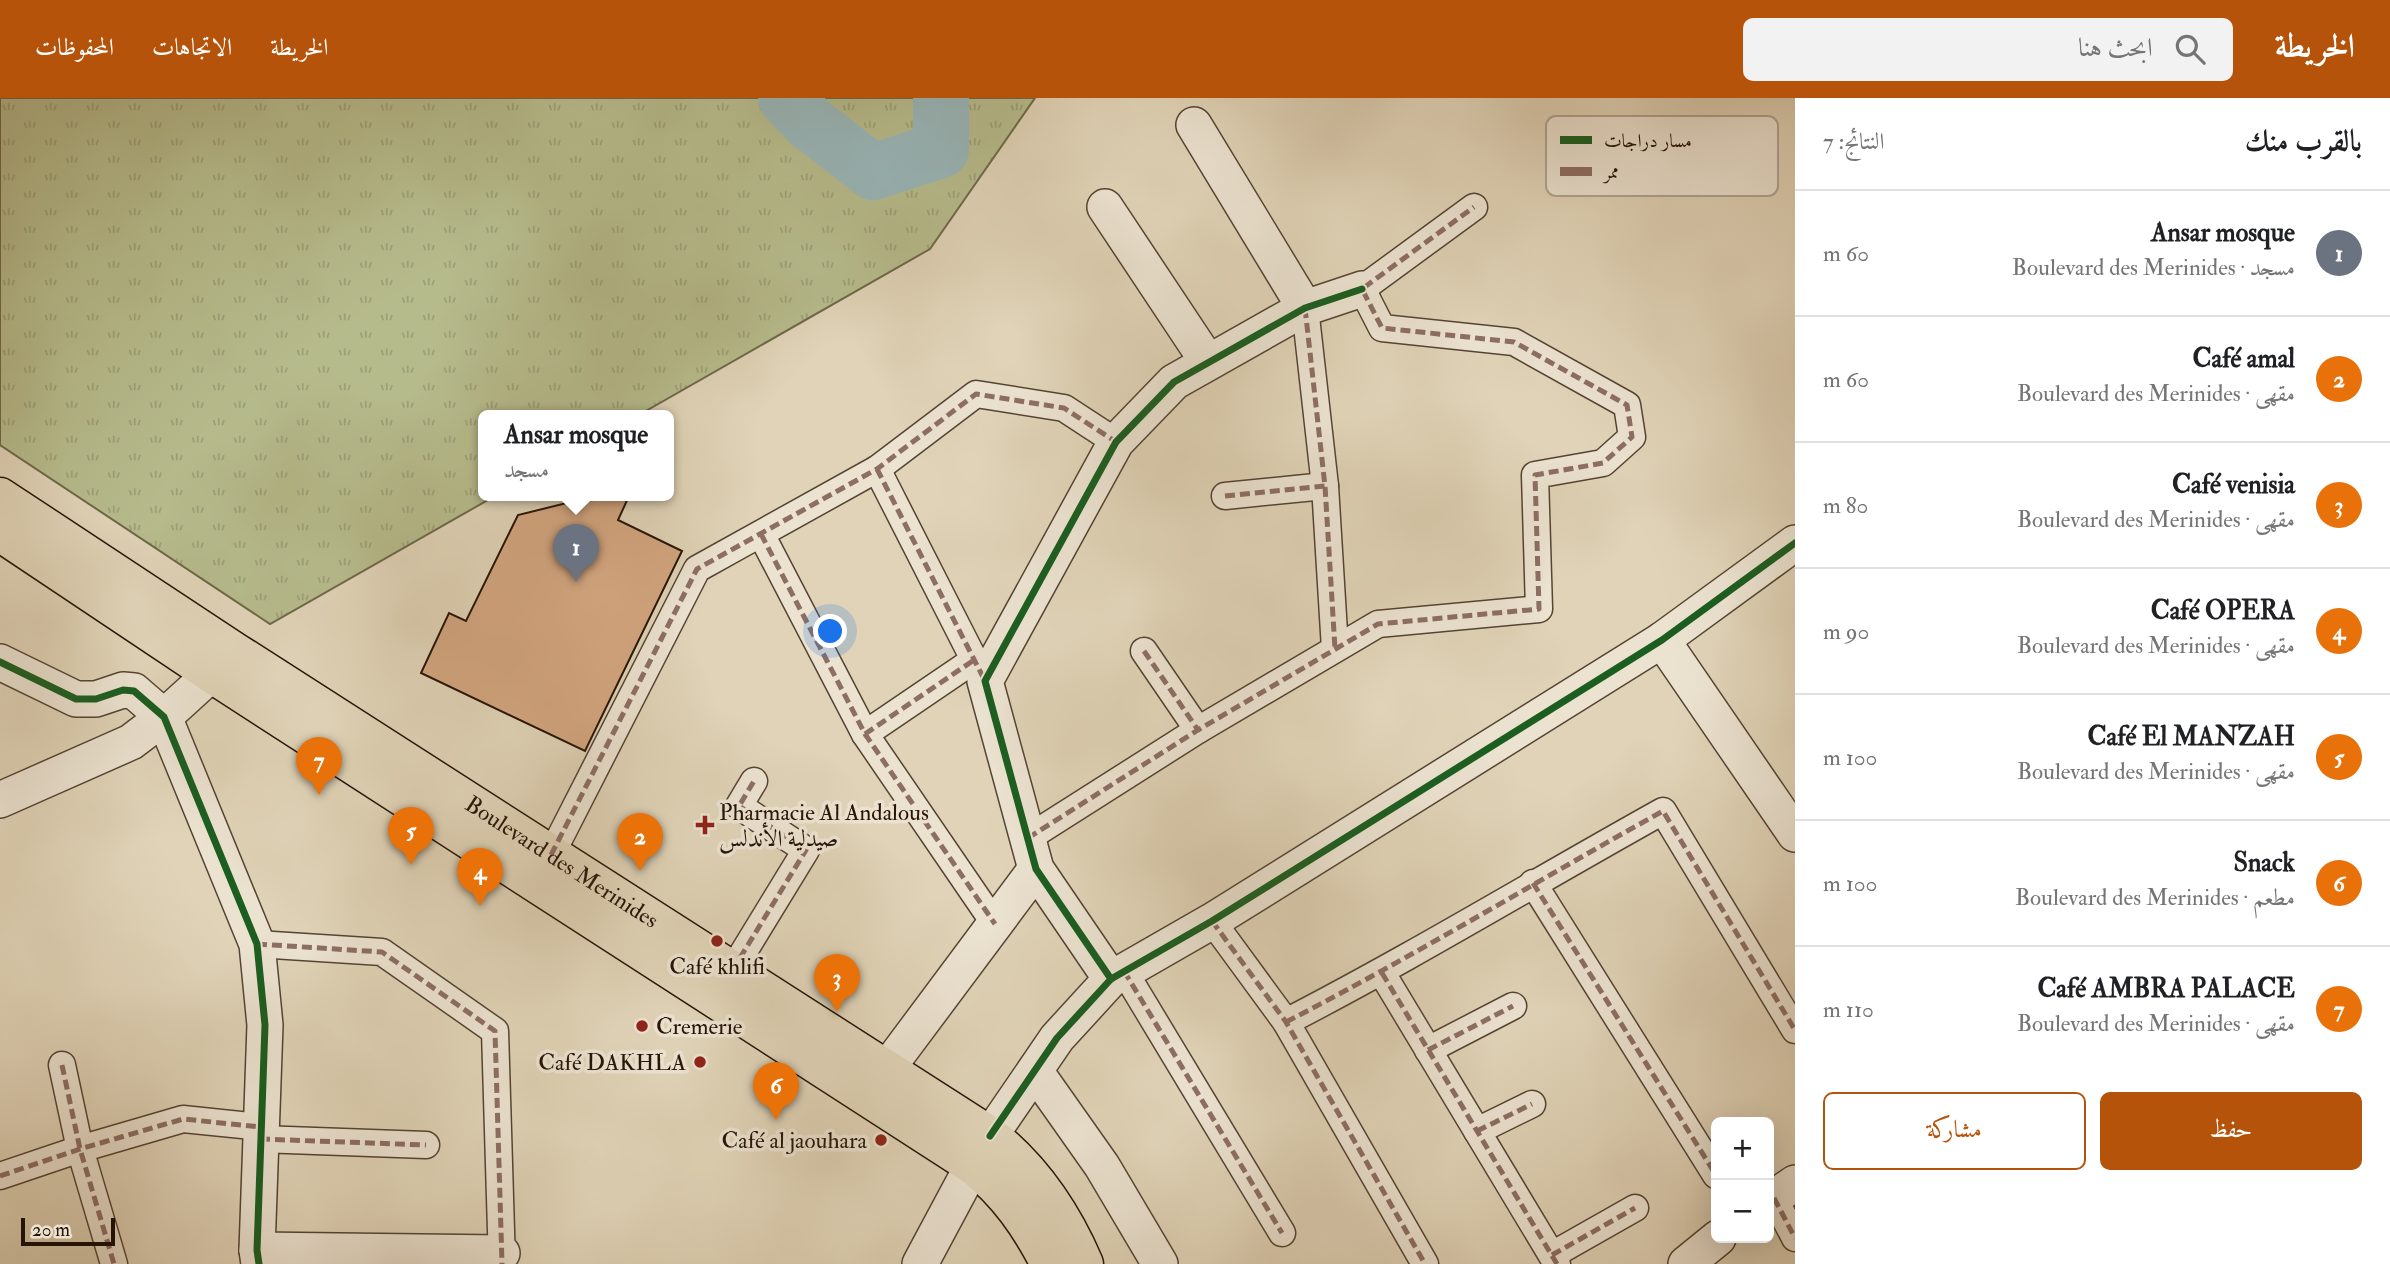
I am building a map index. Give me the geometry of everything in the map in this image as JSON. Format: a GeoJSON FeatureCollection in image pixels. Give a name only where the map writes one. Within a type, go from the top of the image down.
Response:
{"type":"FeatureCollection","features":[{"type":"Feature","properties":{"kind":"main road","name":"Boulevard des Merinides"},"geometry":{"type":"LineString","coordinates":[[0,497],[223,662],[981,1150],[1018,1160],[1043,1189],[1066,1224],[1084,1264]]}},
{"type":"Feature","properties":{"kind":"main road","name":"Boulevard des Merinides"},"geometry":{"type":"LineString","coordinates":[[0,532],[551,855],[886,1070],[981,1150],[1050,1264]]}},
{"type":"Feature","properties":{"kind":"street"},"geometry":{"type":"LineString","coordinates":[[1194,125],[1304,308],[1325,486],[1335,649]]}},
{"type":"Feature","properties":{"kind":"street"},"geometry":{"type":"LineString","coordinates":[[1105,207],[1208,362]]}},
{"type":"Feature","properties":{"kind":"street"},"geometry":{"type":"LineString","coordinates":[[865,734],[979,671],[1116,442],[1174,382],[1304,308],[1363,289],[1474,207]]}},
{"type":"Feature","properties":{"kind":"street"},"geometry":{"type":"LineString","coordinates":[[886,1070],[995,925],[1032,853],[1198,730],[1378,624],[1539,609],[1535,475],[1603,463],[1632,437],[1628,405],[1514,342],[1382,328],[1363,289]]}},
{"type":"Feature","properties":{"kind":"street"},"geometry":{"type":"LineString","coordinates":[[551,855],[697,569],[877,469],[976,394],[1064,408],[1116,442]]}},
{"type":"Feature","properties":{"kind":"street"},"geometry":{"type":"LineString","coordinates":[[877,469],[979,671],[1032,853],[1117,975],[1282,1233]]}},
{"type":"Feature","properties":{"kind":"street"},"geometry":{"type":"LineString","coordinates":[[1225,496],[1325,486]]}},
{"type":"Feature","properties":{"kind":"street"},"geometry":{"type":"LineString","coordinates":[[761,534],[865,734],[995,925]]}},
{"type":"Feature","properties":{"kind":"street"},"geometry":{"type":"LineString","coordinates":[[919,1264],[981,1150],[1057,1038],[1117,975],[1212,921],[1662,640],[1795,543]]}},
{"type":"Feature","properties":{"kind":"street"},"geometry":{"type":"LineString","coordinates":[[1662,640],[1795,834]]}},
{"type":"Feature","properties":{"kind":"street"},"geometry":{"type":"LineString","coordinates":[[1144,650],[1198,730]]}},
{"type":"Feature","properties":{"kind":"street"},"geometry":{"type":"LineString","coordinates":[[0,662],[76,699],[96,699],[123,690],[134,691],[164,717],[257,944],[265,1025],[258,1257],[502,1258],[495,1031],[382,952],[257,944]]}},
{"type":"Feature","properties":{"kind":"street"},"geometry":{"type":"LineString","coordinates":[[0,800],[131,742],[164,717],[223,662]]}},
{"type":"Feature","properties":{"kind":"street"},"geometry":{"type":"LineString","coordinates":[[732,971],[806,850],[739,806],[754,781]]}},
{"type":"Feature","properties":{"kind":"street"},"geometry":{"type":"LineString","coordinates":[[1286,1022],[1382,973],[1533,883],[1663,811],[1795,1030]]}},
{"type":"Feature","properties":{"kind":"street"},"geometry":{"type":"LineString","coordinates":[[1533,883],[1711,1167]]}},
{"type":"Feature","properties":{"kind":"street"},"geometry":{"type":"LineString","coordinates":[[1212,921],[1286,1022],[1425,1264]]}},
{"type":"Feature","properties":{"kind":"street"},"geometry":{"type":"LineString","coordinates":[[1382,973],[1554,1260],[1635,1208]]}},
{"type":"Feature","properties":{"kind":"street"},"geometry":{"type":"LineString","coordinates":[[1428,1050],[1513,1006]]}},
{"type":"Feature","properties":{"kind":"street"},"geometry":{"type":"LineString","coordinates":[[62,1065],[80,1149],[114,1264]]}},
{"type":"Feature","properties":{"kind":"street"},"geometry":{"type":"LineString","coordinates":[[1035,1071],[1102,1166],[1160,1264]]}},
{"type":"Feature","properties":{"kind":"street"},"geometry":{"type":"LineString","coordinates":[[1477,1131],[1532,1104]]}},
{"type":"Feature","properties":{"kind":"street"},"geometry":{"type":"LineString","coordinates":[[0,1176],[183,1119],[260,1133],[426,1145]]}},
{"type":"Feature","properties":{"kind":"street"},"geometry":{"type":"LineString","coordinates":[[1779,1194],[1795,1238]]}},
{"type":"Feature","properties":{"kind":"street"},"geometry":{"type":"LineString","coordinates":[[1686,1264],[1712,1243]]}},
{"type":"Feature","properties":{"kind":"green space"},"geometry":{"type":"Polygon","coordinates":[[[0,98],[1035,98],[930,249],[648,410],[478,410],[478,501],[486,501],[270,624],[0,445],[0,98]]]}},
{"type":"Feature","properties":{"kind":"building"},"geometry":{"type":"Polygon","coordinates":[[[627,501],[618,520],[682,551],[585,751],[421,673],[449,613],[466,621],[518,515],[571,502],[627,501]]]}},
{"type":"Feature","properties":{"kind":"waterway"},"geometry":{"type":"LineString","coordinates":[[786,98],[810,123],[873,172],[941,150],[941,98]]}},
{"type":"Feature","properties":{"kind":"marked path"},"geometry":{"type":"LineString","coordinates":[[1028,838],[1198,730],[1378,624],[1539,609],[1535,475],[1603,463],[1632,437],[1627,405],[1514,342],[1382,328],[1362,289],[1474,207]]}},
{"type":"Feature","properties":{"kind":"marked path"},"geometry":{"type":"LineString","coordinates":[[1305,308],[1325,486],[1335,649]]}},
{"type":"Feature","properties":{"kind":"marked path"},"geometry":{"type":"LineString","coordinates":[[551,855],[697,569],[877,469],[976,394],[1064,408],[1116,442]]}},
{"type":"Feature","properties":{"kind":"marked path"},"geometry":{"type":"LineString","coordinates":[[877,469],[985,681]]}},
{"type":"Feature","properties":{"kind":"marked path"},"geometry":{"type":"LineString","coordinates":[[1225,496],[1325,486]]}},
{"type":"Feature","properties":{"kind":"marked path"},"geometry":{"type":"LineString","coordinates":[[761,534],[865,734],[995,924]]}},
{"type":"Feature","properties":{"kind":"marked path"},"geometry":{"type":"LineString","coordinates":[[1144,651],[1198,730]]}},
{"type":"Feature","properties":{"kind":"marked path"},"geometry":{"type":"LineString","coordinates":[[865,734],[974,660]]}},
{"type":"Feature","properties":{"kind":"marked path"},"geometry":{"type":"LineString","coordinates":[[732,971],[806,850],[739,806],[754,781]]}},
{"type":"Feature","properties":{"kind":"marked path"},"geometry":{"type":"LineString","coordinates":[[1286,1022],[1428,945],[1663,811],[1795,1030]]}},
{"type":"Feature","properties":{"kind":"marked path"},"geometry":{"type":"LineString","coordinates":[[1533,883],[1711,1167]]}},
{"type":"Feature","properties":{"kind":"marked path"},"geometry":{"type":"LineString","coordinates":[[1212,921],[1286,1022],[1425,1264]]}},
{"type":"Feature","properties":{"kind":"marked path"},"geometry":{"type":"LineString","coordinates":[[257,944],[382,952],[495,1031],[502,1264]]}},
{"type":"Feature","properties":{"kind":"marked path"},"geometry":{"type":"LineString","coordinates":[[1124,971],[1282,1233]]}},
{"type":"Feature","properties":{"kind":"marked path"},"geometry":{"type":"LineString","coordinates":[[1382,973],[1557,1264]]}},
{"type":"Feature","properties":{"kind":"marked path"},"geometry":{"type":"LineString","coordinates":[[1428,1050],[1513,1006]]}},
{"type":"Feature","properties":{"kind":"marked path"},"geometry":{"type":"LineString","coordinates":[[62,1065],[80,1149],[114,1264]]}},
{"type":"Feature","properties":{"kind":"marked path"},"geometry":{"type":"LineString","coordinates":[[1477,1131],[1532,1104]]}},
{"type":"Feature","properties":{"kind":"marked path"},"geometry":{"type":"LineString","coordinates":[[0,1176],[183,1119],[261,1127]]}},
{"type":"Feature","properties":{"kind":"marked path"},"geometry":{"type":"LineString","coordinates":[[260,1139],[426,1145]]}},
{"type":"Feature","properties":{"kind":"marked path"},"geometry":{"type":"LineString","coordinates":[[1774,1198],[1795,1238]]}},
{"type":"Feature","properties":{"kind":"marked path"},"geometry":{"type":"LineString","coordinates":[[1552,1255],[1635,1208]]}},
{"type":"Feature","properties":{"kind":"cycle path"},"geometry":{"type":"LineString","coordinates":[[1111,979],[1036,869],[985,681],[1116,442],[1174,382],[1305,308],[1362,289]]}},
{"type":"Feature","properties":{"kind":"cycle path"},"geometry":{"type":"LineString","coordinates":[[990,1136],[1057,1038],[1111,979],[1212,921],[1662,640],[1795,543]]}},
{"type":"Feature","properties":{"kind":"cycle path"},"geometry":{"type":"LineString","coordinates":[[0,662],[76,699],[96,699],[123,690],[134,691],[164,717],[257,944],[265,1025],[257,1250],[259,1264]]}},
{"type":"Feature","properties":{"kind":"place","name":"Ansar mosque"},"geometry":{"type":"Point","coordinates":[576,582]}},
{"type":"Feature","properties":{"kind":"place","name":"Café AMBRA PALACE"},"geometry":{"type":"Point","coordinates":[319,795]}},
{"type":"Feature","properties":{"kind":"place","name":"Pharmacie Al Andalous صيدلية الأندلس"},"geometry":{"type":"Point","coordinates":[705,825]}},
{"type":"Feature","properties":{"kind":"place","name":"Café El MANZAH"},"geometry":{"type":"Point","coordinates":[411,865]}},
{"type":"Feature","properties":{"kind":"place","name":"Café amal"},"geometry":{"type":"Point","coordinates":[640,871]}},
{"type":"Feature","properties":{"kind":"place","name":"Café OPERA"},"geometry":{"type":"Point","coordinates":[480,906]}},
{"type":"Feature","properties":{"kind":"place","name":"Café khlifi"},"geometry":{"type":"Point","coordinates":[717,941]}},
{"type":"Feature","properties":{"kind":"place","name":"Café venisia"},"geometry":{"type":"Point","coordinates":[837,1012]}},
{"type":"Feature","properties":{"kind":"place","name":"Cremerie"},"geometry":{"type":"Point","coordinates":[642,1026]}},
{"type":"Feature","properties":{"kind":"place","name":"Café DAKHLA"},"geometry":{"type":"Point","coordinates":[700,1062]}},
{"type":"Feature","properties":{"kind":"place","name":"Snack"},"geometry":{"type":"Point","coordinates":[776,1120]}},
{"type":"Feature","properties":{"kind":"place","name":"Café al jaouhara"},"geometry":{"type":"Point","coordinates":[881,1140]}}]}
